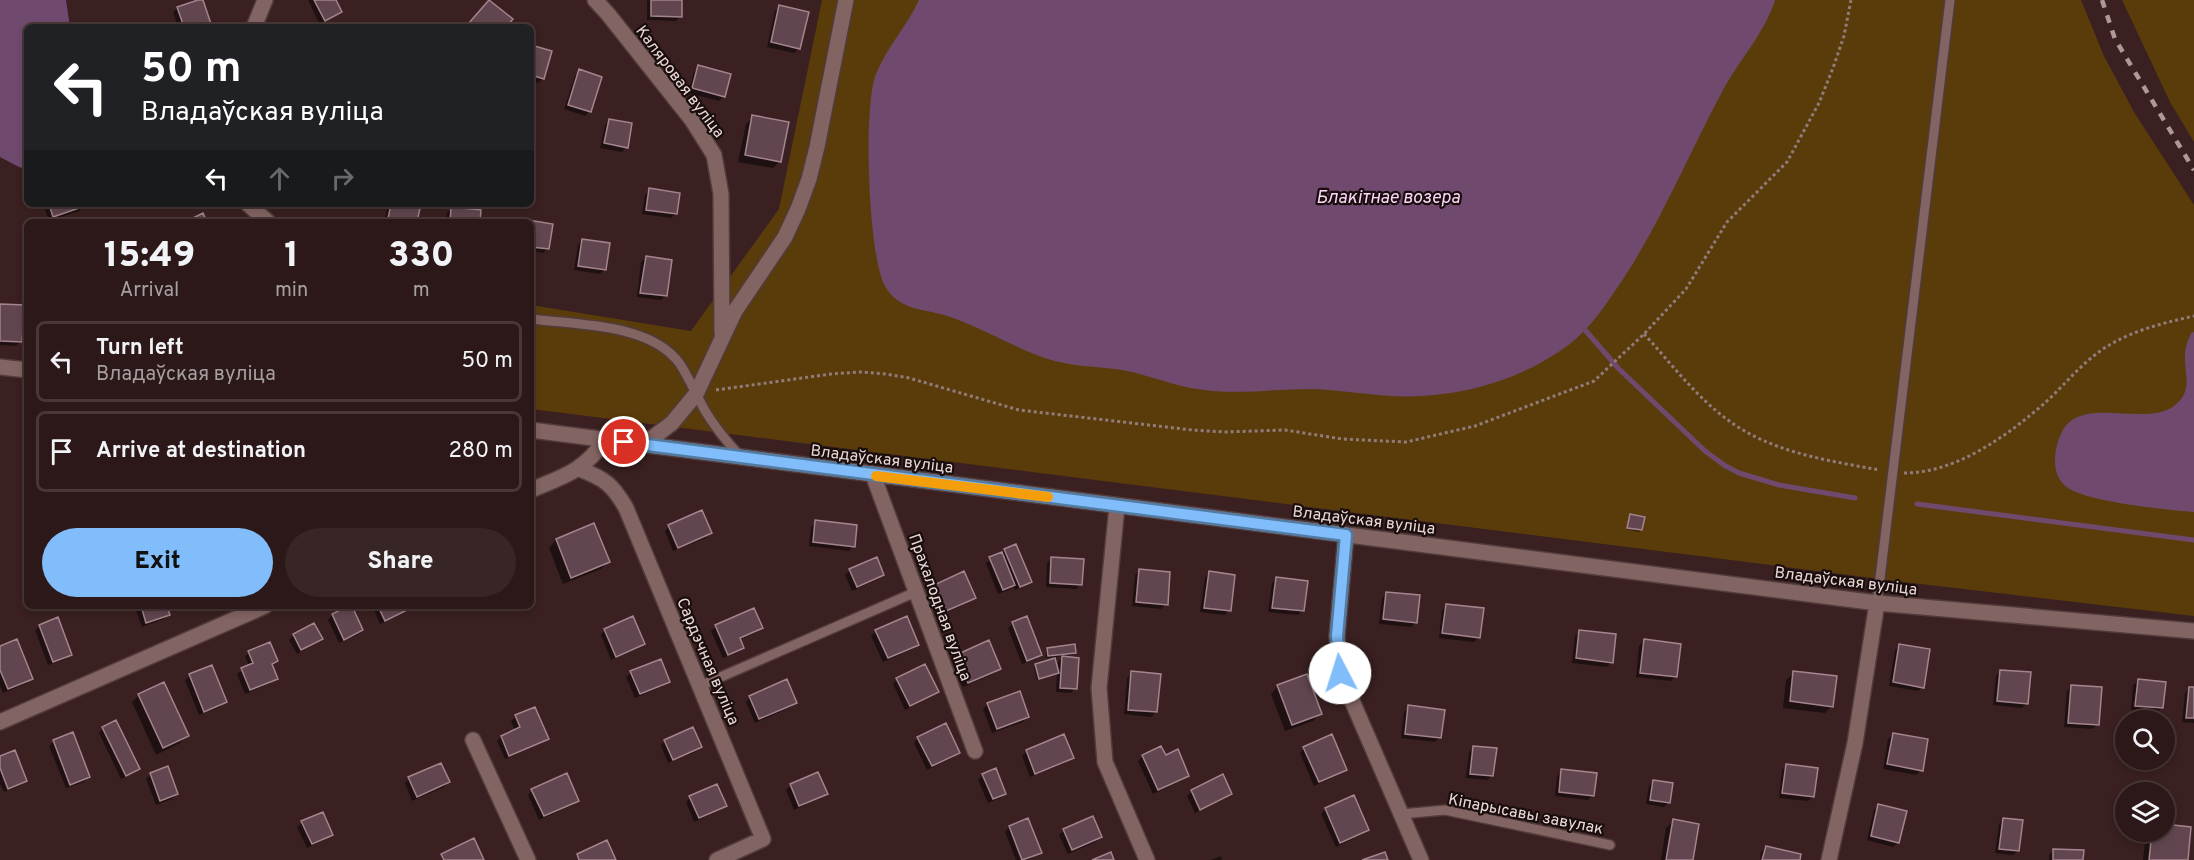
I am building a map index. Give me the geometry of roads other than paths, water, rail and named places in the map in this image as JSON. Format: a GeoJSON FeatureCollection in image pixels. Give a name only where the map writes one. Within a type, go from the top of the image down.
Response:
{"type":"FeatureCollection","features":[{"type":"Feature","properties":{"kind":"street"},"geometry":{"type":"LineString","coordinates":[[255,24],[265,0]]}},
{"type":"Feature","properties":{"kind":"street","name":"Каляровая вуліца"},"geometry":{"type":"LineString","coordinates":[[595,0],[692,120],[714,155],[721,194],[722,336]]}},
{"type":"Feature","properties":{"kind":"street"},"geometry":{"type":"LineString","coordinates":[[643,445],[672,423],[696,393],[722,336],[750,288],[785,237],[809,179],[846,0]]}},
{"type":"Feature","properties":{"kind":"street"},"geometry":{"type":"LineString","coordinates":[[251,207],[265,219]]}},
{"type":"Feature","properties":{"kind":"street"},"geometry":{"type":"LineString","coordinates":[[0,367],[24,370]]}},
{"type":"Feature","properties":{"kind":"street","name":"Владаўская вуліца"},"geometry":{"type":"LineString","coordinates":[[534,430],[1877,603],[2194,631]]}},
{"type":"Feature","properties":{"kind":"street"},"geometry":{"type":"LineString","coordinates":[[534,489],[579,469],[597,451],[604,440]]}},
{"type":"Feature","properties":{"kind":"street","name":"Сардэчная вуліца"},"geometry":{"type":"LineString","coordinates":[[579,469],[606,481],[626,508],[763,839],[717,860]]}},
{"type":"Feature","properties":{"kind":"street","name":"Прахалодная вуліца"},"geometry":{"type":"LineString","coordinates":[[873,475],[918,591],[975,751]]}},
{"type":"Feature","properties":{"kind":"street"},"geometry":{"type":"LineString","coordinates":[[1117,506],[1099,688],[1105,762],[1147,860]]}},
{"type":"Feature","properties":{"kind":"street"},"geometry":{"type":"LineString","coordinates":[[1346,535],[1337,636],[1340,673],[1421,860]]}},
{"type":"Feature","properties":{"kind":"street"},"geometry":{"type":"LineString","coordinates":[[1829,860],[1855,743],[1877,603]]}},
{"type":"Feature","properties":{"kind":"street"},"geometry":{"type":"LineString","coordinates":[[0,722],[258,609]]}},
{"type":"Feature","properties":{"kind":"street"},"geometry":{"type":"LineString","coordinates":[[473,740],[528,860]]}},
{"type":"Feature","properties":{"kind":"lane"},"geometry":{"type":"LineString","coordinates":[[1877,603],[1950,0]]}},
{"type":"Feature","properties":{"kind":"lane"},"geometry":{"type":"LineString","coordinates":[[534,320],[645,336],[670,353],[680,364],[716,427],[742,458]]}},
{"type":"Feature","properties":{"kind":"lane"},"geometry":{"type":"LineString","coordinates":[[700,686],[918,591]]}},
{"type":"Feature","properties":{"kind":"lane","name":"Кіпарысавы завулак"},"geometry":{"type":"LineString","coordinates":[[1401,814],[1445,810],[1610,844]]}},
{"type":"Feature","properties":{"kind":"water"},"geometry":{"type":"Polygon","coordinates":[[[0,0],[66,0],[70,24],[24,24],[24,168],[0,157],[0,0]]]}},
{"type":"Feature","properties":{"kind":"water","name":"Блакітнае возера"},"geometry":{"type":"Polygon","coordinates":[[[919,0],[1775,0],[1758,36],[1722,92],[1646,241],[1611,297],[1585,330],[1569,345],[1541,363],[1501,381],[1435,395],[1391,396],[1312,389],[1236,392],[1191,388],[1131,372],[1054,361],[1021,349],[965,322],[898,301],[885,286],[879,270],[875,245],[869,181],[870,116],[876,74],[919,0]]]}},
{"type":"Feature","properties":{"kind":"water"},"geometry":{"type":"Polygon","coordinates":[[[2194,332],[2194,512],[2110,501],[2078,493],[2065,486],[2057,473],[2055,458],[2061,434],[2070,422],[2082,415],[2146,414],[2161,412],[2174,406],[2186,388],[2186,349],[2191,333],[2194,332]]]}},
{"type":"Feature","properties":{"kind":"waterway"},"geometry":{"type":"LineString","coordinates":[[1586,331],[1618,368],[1705,451],[1724,465],[1739,473],[1779,485],[1855,498]]}},
{"type":"Feature","properties":{"kind":"waterway"},"geometry":{"type":"LineString","coordinates":[[1917,504],[2194,540]]}},
{"type":"Feature","properties":{"kind":"railway"},"geometry":{"type":"LineString","coordinates":[[2102,0],[2115,39],[2194,170]]}}]}
